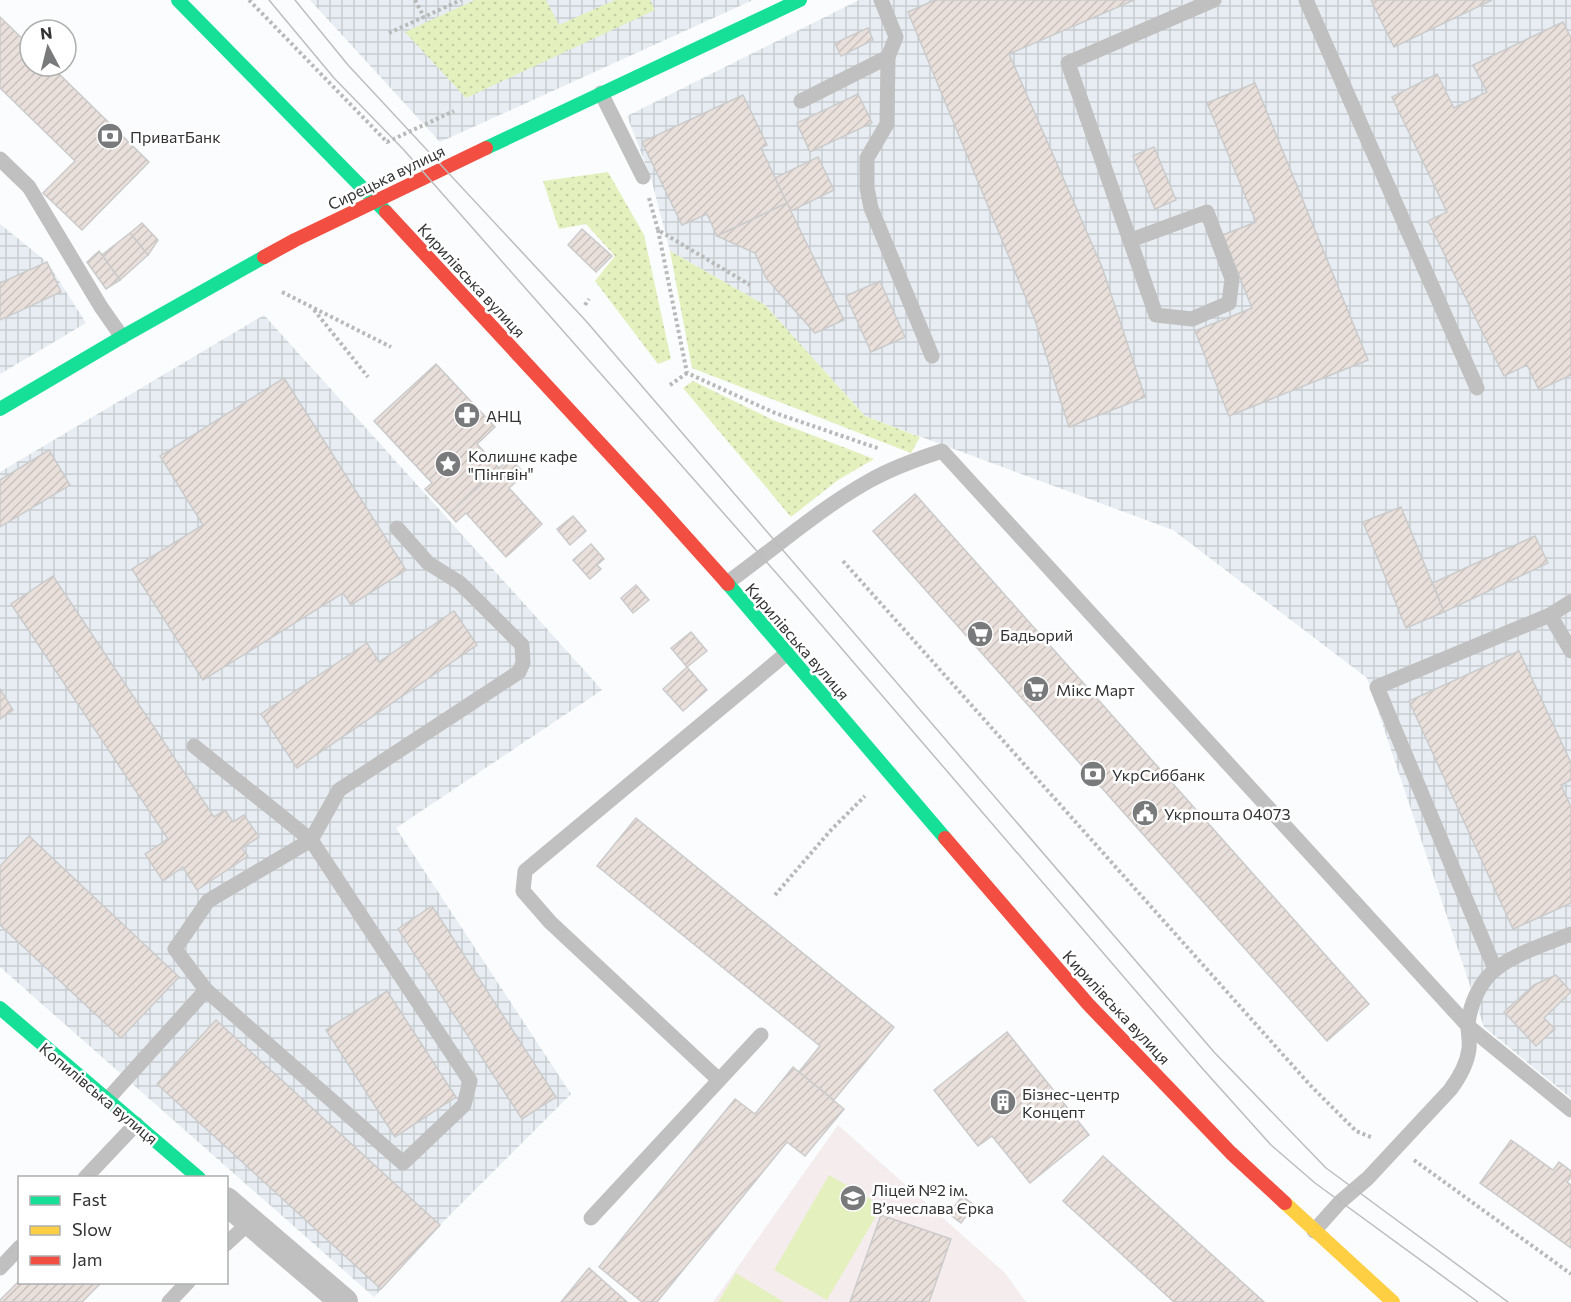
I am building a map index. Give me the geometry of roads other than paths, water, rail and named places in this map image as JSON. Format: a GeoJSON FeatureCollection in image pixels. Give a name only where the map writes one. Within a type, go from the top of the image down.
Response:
{"type":"FeatureCollection","features":[{"type":"Feature","properties":{"kind":"main road","name":"Кирилівська вулиця"},"geometry":{"type":"LineString","coordinates":[[178,0],[376,201],[727,583],[1088,1004],[1232,1152],[1390,1301]]}},
{"type":"Feature","properties":{"kind":"main road","name":"Сирецька вулиця"},"geometry":{"type":"LineString","coordinates":[[0,409],[122,337],[295,240],[800,0]]}},
{"type":"Feature","properties":{"kind":"main road","name":"Копилівська вулиця"},"geometry":{"type":"LineString","coordinates":[[0,1008],[197,1176]]}},
{"type":"Feature","properties":{"kind":"street"},"geometry":{"type":"LineString","coordinates":[[228,1203],[344,1302]]}},
{"type":"Feature","properties":{"kind":"lane"},"geometry":{"type":"LineString","coordinates":[[880,0],[896,37],[888,57],[887,124],[867,158],[867,188],[871,208],[932,356]]}},
{"type":"Feature","properties":{"kind":"lane"},"geometry":{"type":"LineString","coordinates":[[1131,240],[1207,212],[1232,279],[1229,303],[1192,319],[1156,315],[1068,63],[1214,0]]}},
{"type":"Feature","properties":{"kind":"lane"},"geometry":{"type":"LineString","coordinates":[[1305,0],[1477,388]]}},
{"type":"Feature","properties":{"kind":"lane"},"geometry":{"type":"LineString","coordinates":[[801,101],[888,57]]}},
{"type":"Feature","properties":{"kind":"lane"},"geometry":{"type":"LineString","coordinates":[[601,93],[643,177]]}},
{"type":"Feature","properties":{"kind":"lane"},"geometry":{"type":"LineString","coordinates":[[0,159],[29,187],[101,307],[122,337]]}},
{"type":"Feature","properties":{"kind":"lane"},"geometry":{"type":"LineString","coordinates":[[727,583],[845,495],[872,479],[913,460],[942,451],[1468,1026],[1571,1110]]}},
{"type":"Feature","properties":{"kind":"lane"},"geometry":{"type":"LineString","coordinates":[[194,746],[311,840],[470,1081],[464,1105],[403,1163],[206,990],[175,949],[208,901],[311,840],[339,790],[521,669],[522,645],[459,583],[428,563],[397,528]]}},
{"type":"Feature","properties":{"kind":"lane"},"geometry":{"type":"LineString","coordinates":[[1495,969],[1377,687],[1550,615],[1571,602]]}},
{"type":"Feature","properties":{"kind":"lane"},"geometry":{"type":"LineString","coordinates":[[1550,615],[1571,651]]}},
{"type":"Feature","properties":{"kind":"lane"},"geometry":{"type":"LineString","coordinates":[[719,1080],[550,922],[524,891],[525,871],[787,653]]}},
{"type":"Feature","properties":{"kind":"lane"},"geometry":{"type":"LineString","coordinates":[[1314,1231],[1340,1202],[1368,1178],[1450,1090],[1461,1074],[1470,1047],[1468,1026],[1472,1008],[1481,987],[1495,969],[1513,958],[1571,934]]}},
{"type":"Feature","properties":{"kind":"lane"},"geometry":{"type":"LineString","coordinates":[[107,1100],[206,990]]}},
{"type":"Feature","properties":{"kind":"lane"},"geometry":{"type":"LineString","coordinates":[[591,1218],[761,1035]]}},
{"type":"Feature","properties":{"kind":"lane"},"geometry":{"type":"LineString","coordinates":[[87,1176],[136,1124]]}},
{"type":"Feature","properties":{"kind":"lane"},"geometry":{"type":"LineString","coordinates":[[228,1242],[250,1222]]}},
{"type":"Feature","properties":{"kind":"lane"},"geometry":{"type":"LineString","coordinates":[[0,1268],[18,1249]]}},
{"type":"Feature","properties":{"kind":"lane"},"geometry":{"type":"LineString","coordinates":[[170,1302],[186,1284]]}},
{"type":"Feature","properties":{"kind":"tram line"},"geometry":{"type":"LineString","coordinates":[[269,0],[334,78],[403,149],[800,600],[1202,1068],[1271,1145],[1315,1183],[1478,1302]]}},
{"type":"Feature","properties":{"kind":"tram line"},"geometry":{"type":"LineString","coordinates":[[295,0],[348,65],[586,321],[1214,1052],[1326,1168],[1508,1302]]}},
{"type":"Feature","properties":{"kind":"place","name":"ПриватБанк"},"geometry":{"type":"Point","coordinates":[110,136]}},
{"type":"Feature","properties":{"kind":"place","name":"АНЦ"},"geometry":{"type":"Point","coordinates":[467,415]}},
{"type":"Feature","properties":{"kind":"place","name":"Колишнє кафе \"Пінгвін\""},"geometry":{"type":"Point","coordinates":[448,464]}},
{"type":"Feature","properties":{"kind":"place","name":"Бадьорий"},"geometry":{"type":"Point","coordinates":[980,634]}},
{"type":"Feature","properties":{"kind":"place","name":"Мікс Март"},"geometry":{"type":"Point","coordinates":[1036,689]}},
{"type":"Feature","properties":{"kind":"place","name":"УкрСиббанк"},"geometry":{"type":"Point","coordinates":[1093,774]}},
{"type":"Feature","properties":{"kind":"place","name":"Укрпошта 04073"},"geometry":{"type":"Point","coordinates":[1145,813]}},
{"type":"Feature","properties":{"kind":"place","name":"Бізнес-центр Концепт"},"geometry":{"type":"Point","coordinates":[1003,1102]}},
{"type":"Feature","properties":{"kind":"place","name":"Ліцей №2 ім. В’ячеслава Єрка"},"geometry":{"type":"Point","coordinates":[853,1198]}}]}
